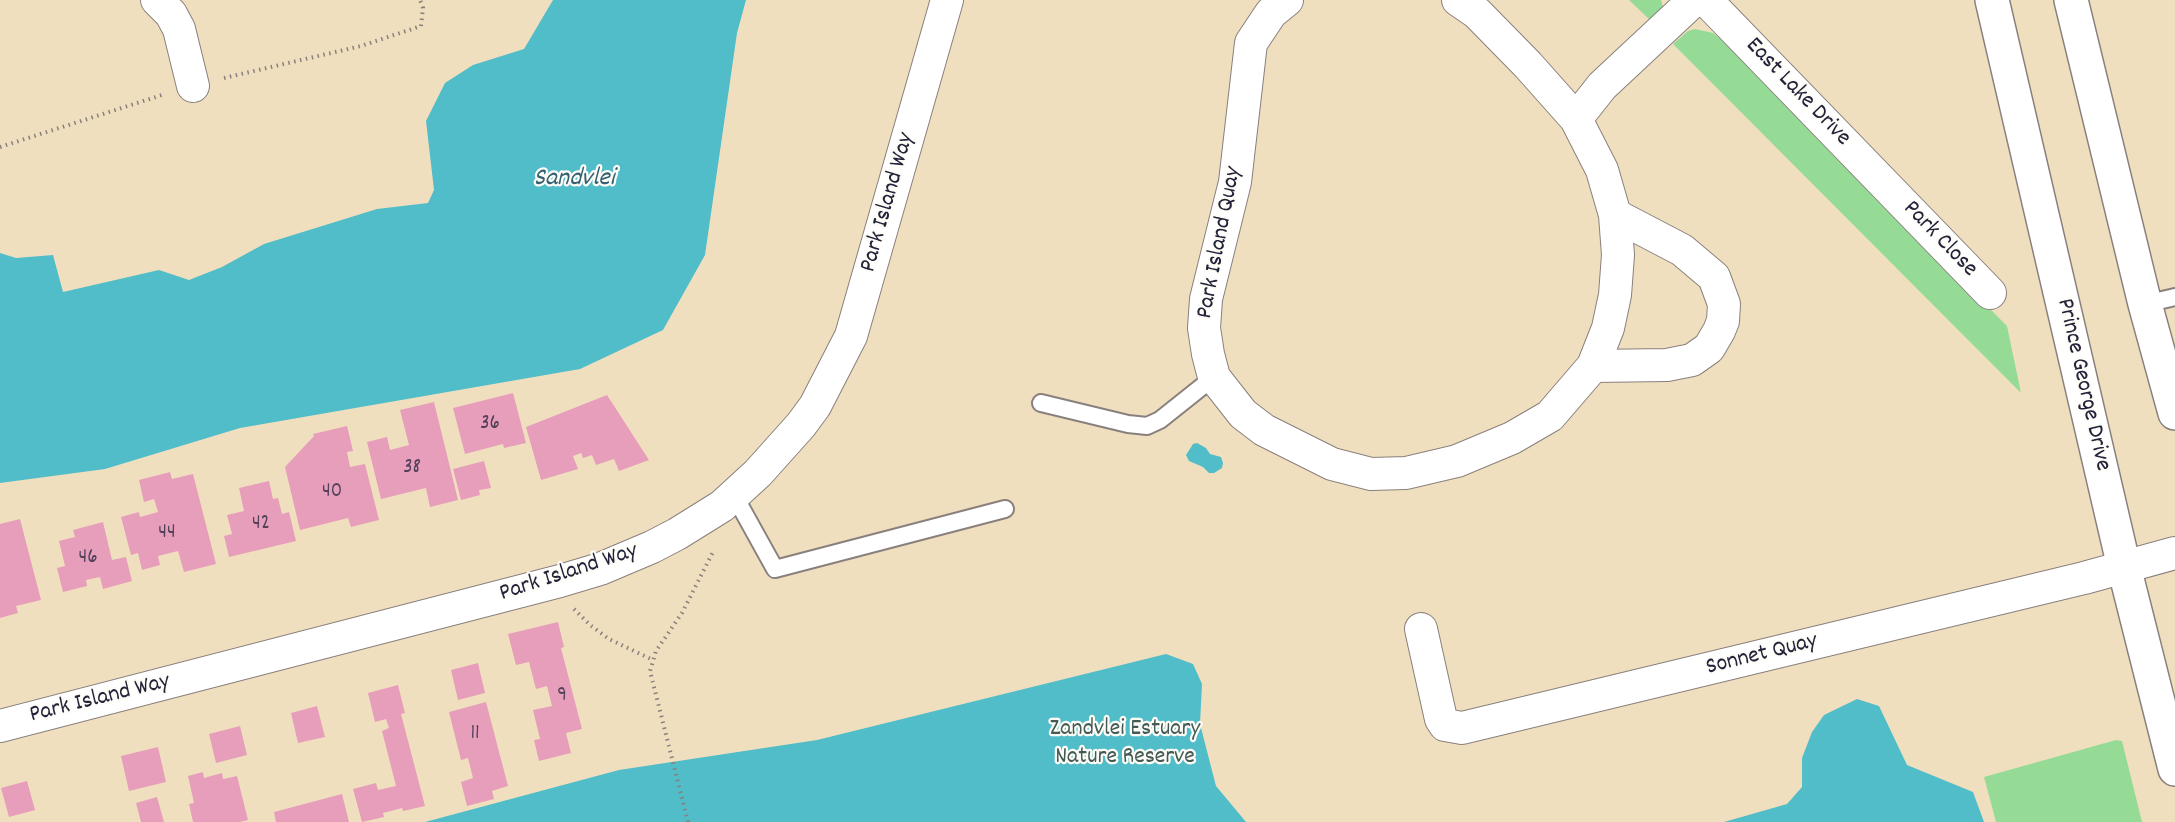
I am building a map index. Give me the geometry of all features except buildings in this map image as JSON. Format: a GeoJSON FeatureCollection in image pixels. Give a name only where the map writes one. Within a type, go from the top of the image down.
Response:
{"type":"FeatureCollection","features":[{"type":"Feature","properties":{"kind":"main road","name":"Prince George Drive"},"geometry":{"type":"LineString","coordinates":[[1992,0],[2124,567],[2175,769]]}},
{"type":"Feature","properties":{"kind":"main road"},"geometry":{"type":"LineString","coordinates":[[2071,0],[2160,300],[2175,413]]}},
{"type":"Feature","properties":{"kind":"street"},"geometry":{"type":"LineString","coordinates":[[157,0],[171,15],[179,29],[193,86]]}},
{"type":"Feature","properties":{"kind":"street","name":"Park Island Way"},"geometry":{"type":"LineString","coordinates":[[0,726],[600,569],[677,534],[728,500],[758,472],[801,425],[814,406],[851,336],[947,0]]}},
{"type":"Feature","properties":{"kind":"street","name":"Park Island Quay"},"geometry":{"type":"LineString","coordinates":[[1287,0],[1271,13],[1251,43],[1234,182],[1206,299],[1204,328],[1208,354],[1214,377],[1243,414],[1287,443],[1332,464],[1371,474],[1406,473],[1457,461],[1512,438],[1550,416],[1593,366],[1608,328],[1615,295],[1618,255],[1615,215],[1602,170],[1576,118],[1477,13],[1458,0]]}},
{"type":"Feature","properties":{"kind":"street"},"geometry":{"type":"LineString","coordinates":[[1576,118],[1602,86],[1694,0]]}},
{"type":"Feature","properties":{"kind":"street","name":"East Lake Drive"},"geometry":{"type":"LineString","coordinates":[[1706,0],[1887,186]]}},
{"type":"Feature","properties":{"kind":"street","name":"Park Close"},"geometry":{"type":"LineString","coordinates":[[1887,186],[1990,293]]}},
{"type":"Feature","properties":{"kind":"street"},"geometry":{"type":"LineString","coordinates":[[1593,366],[1667,365],[1692,360],[1709,348],[1723,321],[1724,304],[1714,277],[1682,250],[1615,215]]}},
{"type":"Feature","properties":{"kind":"street","name":"Sonnet Quay"},"geometry":{"type":"LineString","coordinates":[[1420,629],[1440,719],[1445,725],[1462,728],[2175,554]]}},
{"type":"Feature","properties":{"kind":"lane"},"geometry":{"type":"LineString","coordinates":[[1041,403],[1128,424],[1147,426],[1160,420],[1214,377]]}},
{"type":"Feature","properties":{"kind":"lane"},"geometry":{"type":"LineString","coordinates":[[728,500],[775,569],[1005,509]]}},
{"type":"Feature","properties":{"kind":"path"},"geometry":{"type":"LineString","coordinates":[[420,0],[423,8]]}},
{"type":"Feature","properties":{"kind":"path"},"geometry":{"type":"LineString","coordinates":[[688,822],[650,671],[657,651],[682,613],[724,531],[728,500]]}},
{"type":"Feature","properties":{"kind":"path"},"geometry":{"type":"LineString","coordinates":[[560,581],[568,603],[590,625],[609,639],[653,660]]}},
{"type":"Feature","properties":{"kind":"green space"},"geometry":{"type":"Polygon","coordinates":[[[1629,0],[1661,0],[1662,11],[1651,21],[1629,0]]]}},
{"type":"Feature","properties":{"kind":"green space"},"geometry":{"type":"Polygon","coordinates":[[[1695,29],[1713,33],[1722,40],[2007,326],[2021,393],[1673,44],[1688,31],[1695,29]]]}},
{"type":"Feature","properties":{"kind":"green space"},"geometry":{"type":"Polygon","coordinates":[[[2116,740],[2122,741],[2142,822],[1996,822],[1984,777],[2116,740]]]}},
{"type":"Feature","properties":{"kind":"water","name":"Sandvlei"},"geometry":{"type":"Polygon","coordinates":[[[553,0],[746,0],[737,33],[705,255],[663,330],[580,369],[240,428],[105,469],[0,483],[0,253],[16,258],[53,255],[63,292],[159,270],[189,280],[222,267],[264,244],[377,209],[428,203],[434,190],[426,121],[445,83],[473,65],[524,49],[553,0]]]}},
{"type":"Feature","properties":{"kind":"water"},"geometry":{"type":"Polygon","coordinates":[[[1197,443],[1206,448],[1210,454],[1221,457],[1222,468],[1209,473],[1203,467],[1189,461],[1186,455],[1193,444],[1197,443]]]}},
{"type":"Feature","properties":{"kind":"water","name":"Zandvlei Estuary Nature Reserve"},"geometry":{"type":"Polygon","coordinates":[[[1166,654],[1193,664],[1202,684],[1200,724],[1216,786],[1246,822],[425,822],[619,770],[817,740],[1166,654]]]}},
{"type":"Feature","properties":{"kind":"water"},"geometry":{"type":"Polygon","coordinates":[[[1857,699],[1879,706],[1907,765],[1973,792],[1984,822],[1724,822],[1787,804],[1802,787],[1802,758],[1812,732],[1824,715],[1857,699]]]}}]}
